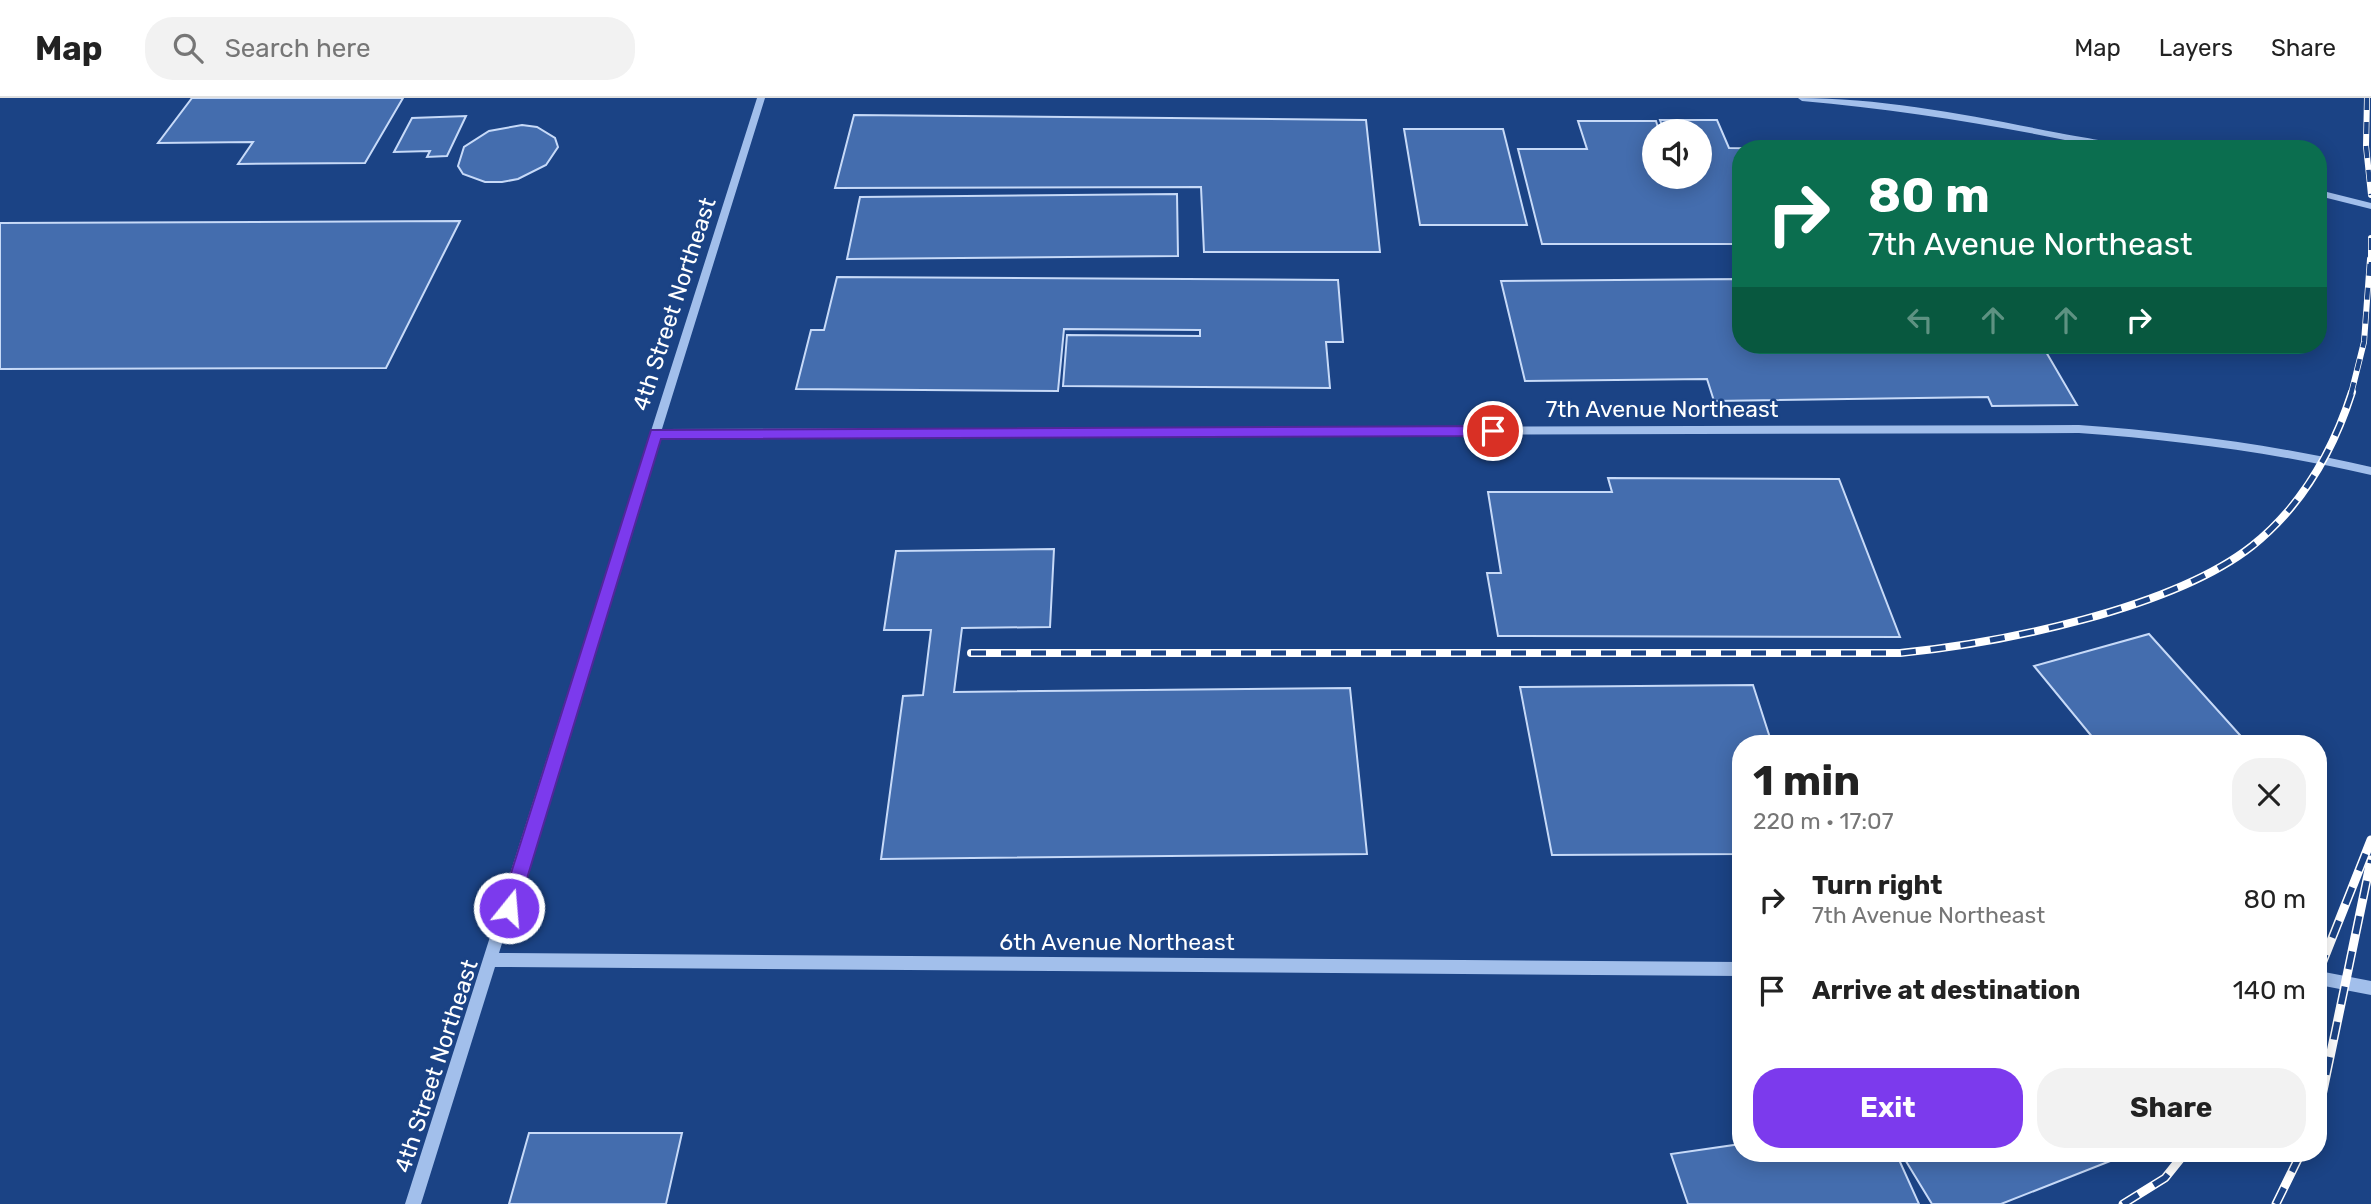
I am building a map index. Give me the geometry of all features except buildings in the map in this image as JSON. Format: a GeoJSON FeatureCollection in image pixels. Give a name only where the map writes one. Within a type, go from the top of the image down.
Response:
{"type":"FeatureCollection","features":[{"type":"Feature","properties":{"kind":"street","name":"4th Street Northeast"},"geometry":{"type":"LineString","coordinates":[[414,1204],[761,98]]}},
{"type":"Feature","properties":{"kind":"street"},"geometry":{"type":"LineString","coordinates":[[2327,195],[2371,206]]}},
{"type":"Feature","properties":{"kind":"street","name":"7th Avenue Northeast"},"geometry":{"type":"LineString","coordinates":[[656,433],[2079,429],[2166,434],[2268,449],[2371,471]]}},
{"type":"Feature","properties":{"kind":"street","name":"6th Avenue Northeast"},"geometry":{"type":"LineString","coordinates":[[492,960],[1732,969]]}},
{"type":"Feature","properties":{"kind":"street"},"geometry":{"type":"LineString","coordinates":[[2327,980],[2371,988]]}},
{"type":"Feature","properties":{"kind":"lane"},"geometry":{"type":"LineString","coordinates":[[1802,98],[1896,108],[2013,126],[2079,140]]}},
{"type":"Feature","properties":{"kind":"railway"},"geometry":{"type":"LineString","coordinates":[[2367,98],[2366,146],[2371,195]]}},
{"type":"Feature","properties":{"kind":"railway"},"geometry":{"type":"LineString","coordinates":[[2371,238],[2371,265]]}},
{"type":"Feature","properties":{"kind":"railway"},"geometry":{"type":"LineString","coordinates":[[2351,394],[2364,342],[2370,259]]}},
{"type":"Feature","properties":{"kind":"railway"},"geometry":{"type":"LineString","coordinates":[[971,653],[1900,653],[1986,641],[2084,619],[2132,605],[2177,588],[2218,568],[2252,546],[2286,514],[2313,476],[2335,435],[2352,392]]}},
{"type":"Feature","properties":{"kind":"railway"},"geometry":{"type":"LineString","coordinates":[[2327,951],[2371,840]]}},
{"type":"Feature","properties":{"kind":"railway"},"geometry":{"type":"LineString","coordinates":[[2327,1072],[2371,860]]}},
{"type":"Feature","properties":{"kind":"railway"},"geometry":{"type":"LineString","coordinates":[[2123,1204],[2165,1178],[2178,1162]]}},
{"type":"Feature","properties":{"kind":"railway"},"geometry":{"type":"LineString","coordinates":[[2276,1204],[2297,1162]]}},
{"type":"Feature","properties":{"kind":"route"},"geometry":{"type":"LineString","coordinates":[[509,908],[656,433],[1493,431]]}}]}
